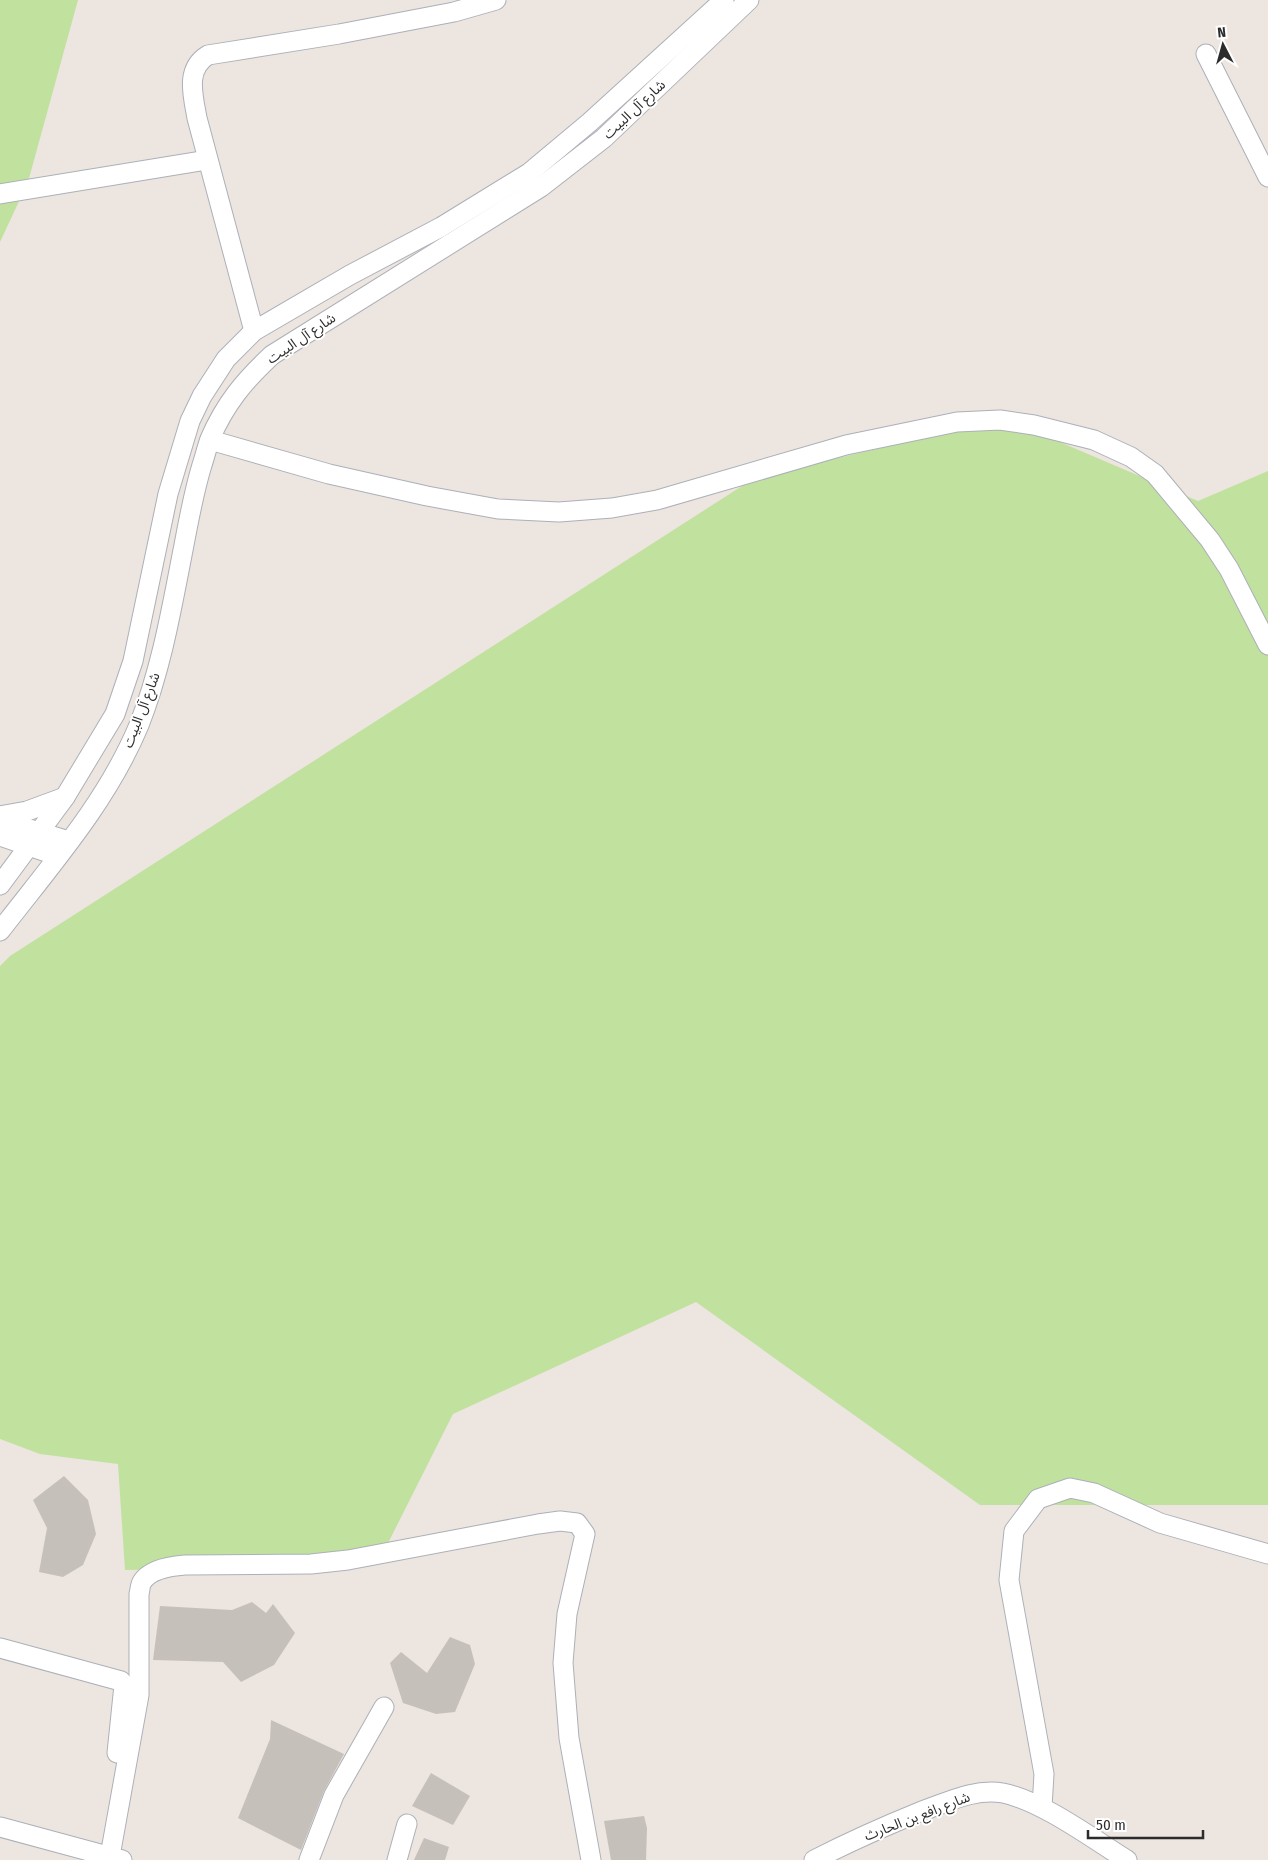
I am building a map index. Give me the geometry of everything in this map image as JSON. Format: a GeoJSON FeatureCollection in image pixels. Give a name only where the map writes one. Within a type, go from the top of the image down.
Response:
{"type":"FeatureCollection","features":[{"type":"Feature","properties":{"kind":"street"},"geometry":{"type":"LineString","coordinates":[[254,331],[197,118],[192,93],[192,80],[196,65],[208,55],[339,34],[454,12],[496,0]]}},
{"type":"Feature","properties":{"kind":"street","name":"شارع آل البيت"},"geometry":{"type":"LineString","coordinates":[[0,881],[35,839],[65,797],[115,714],[133,661],[168,494],[190,421],[202,396],[226,359],[254,331],[350,275],[442,227],[530,173],[590,122],[724,0]]}},
{"type":"Feature","properties":{"kind":"street","name":"شارع آل البيت"},"geometry":{"type":"LineString","coordinates":[[0,931],[97,804],[120,763],[138,725],[148,700],[170,620],[192,499],[210,440],[233,397],[245,381],[272,354],[541,188],[604,138],[749,0]]}},
{"type":"Feature","properties":{"kind":"street"},"geometry":{"type":"LineString","coordinates":[[1206,54],[1268,177]]}},
{"type":"Feature","properties":{"kind":"street"},"geometry":{"type":"LineString","coordinates":[[0,194],[208,160]]}},
{"type":"Feature","properties":{"kind":"street"},"geometry":{"type":"LineString","coordinates":[[210,440],[330,474],[427,496],[498,509],[559,512],[612,508],[656,500],[846,445],[958,422],[1000,420],[1034,425],[1094,440],[1131,457],[1155,474],[1210,540],[1229,569],[1268,644]]}},
{"type":"Feature","properties":{"kind":"street"},"geometry":{"type":"LineString","coordinates":[[0,816],[27,811],[65,797]]}},
{"type":"Feature","properties":{"kind":"street"},"geometry":{"type":"LineString","coordinates":[[0,820],[35,839],[64,849]]}},
{"type":"Feature","properties":{"kind":"street"},"geometry":{"type":"LineString","coordinates":[[0,836],[35,839]]}},
{"type":"Feature","properties":{"kind":"street"},"geometry":{"type":"LineString","coordinates":[[1042,1808],[1044,1774],[1009,1580],[1014,1532],[1038,1499],[1070,1488],[1094,1493],[1160,1523],[1268,1554]]}},
{"type":"Feature","properties":{"kind":"street"},"geometry":{"type":"LineString","coordinates":[[111,1857],[139,1695],[139,1594],[142,1583],[150,1574],[172,1566],[185,1565],[311,1564],[348,1560],[560,1521],[577,1522],[585,1534],[567,1614],[562,1663],[568,1730],[590,1860]]}},
{"type":"Feature","properties":{"kind":"street"},"geometry":{"type":"LineString","coordinates":[[0,1648],[116,1678],[124,1685],[111,1857]]}},
{"type":"Feature","properties":{"kind":"street"},"geometry":{"type":"LineString","coordinates":[[309,1860],[334,1795],[384,1707]]}},
{"type":"Feature","properties":{"kind":"street","name":"شارع رافع بن الحارث"},"geometry":{"type":"LineString","coordinates":[[814,1860],[892,1823],[954,1799],[981,1792],[1005,1793],[1042,1808],[1127,1860]]}},
{"type":"Feature","properties":{"kind":"street"},"geometry":{"type":"LineString","coordinates":[[397,1860],[407,1824]]}},
{"type":"Feature","properties":{"kind":"street"},"geometry":{"type":"LineString","coordinates":[[0,1827],[111,1857]]}},
{"type":"Feature","properties":{"kind":"green space"},"geometry":{"type":"Polygon","coordinates":[[[0,0],[78,0],[28,182],[0,242],[0,0]]]}},
{"type":"Feature","properties":{"kind":"green space"},"geometry":{"type":"Polygon","coordinates":[[[1006,419],[1198,501],[1268,471],[1268,1505],[980,1505],[696,1302],[453,1414],[377,1565],[125,1570],[118,1464],[40,1454],[0,1439],[0,966],[10,956],[756,477],[1006,419]]]}},
{"type":"Feature","properties":{"kind":"building"},"geometry":{"type":"Polygon","coordinates":[[[64,1476],[88,1500],[96,1534],[83,1565],[63,1577],[39,1572],[47,1528],[33,1500],[64,1476]]]}},
{"type":"Feature","properties":{"kind":"building"},"geometry":{"type":"Polygon","coordinates":[[[252,1602],[266,1613],[273,1604],[295,1633],[274,1665],[241,1682],[223,1662],[153,1660],[160,1606],[232,1610],[252,1602]]]}},
{"type":"Feature","properties":{"kind":"building"},"geometry":{"type":"Polygon","coordinates":[[[450,1637],[470,1645],[475,1664],[455,1712],[436,1714],[403,1703],[390,1663],[401,1652],[427,1673],[450,1637]]]}},
{"type":"Feature","properties":{"kind":"building"},"geometry":{"type":"Polygon","coordinates":[[[271,1720],[344,1754],[324,1791],[301,1850],[238,1818],[270,1739],[271,1720]]]}},
{"type":"Feature","properties":{"kind":"building"},"geometry":{"type":"Polygon","coordinates":[[[431,1773],[470,1796],[453,1825],[412,1806],[431,1773]]]}},
{"type":"Feature","properties":{"kind":"building"},"geometry":{"type":"Polygon","coordinates":[[[644,1816],[647,1828],[646,1860],[611,1860],[604,1821],[644,1816]]]}},
{"type":"Feature","properties":{"kind":"building"},"geometry":{"type":"Polygon","coordinates":[[[424,1838],[449,1847],[445,1860],[414,1860],[424,1838]]]}}]}
